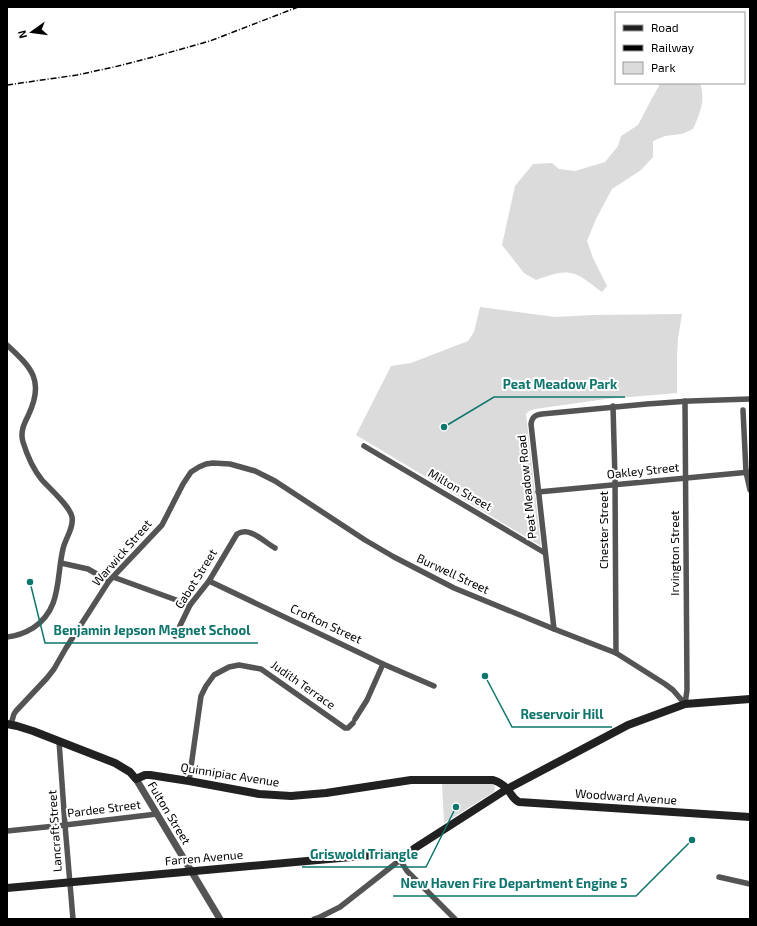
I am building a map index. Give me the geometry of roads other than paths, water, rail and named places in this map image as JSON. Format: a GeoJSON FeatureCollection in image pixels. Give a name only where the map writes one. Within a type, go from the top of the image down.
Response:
{"type":"FeatureCollection","features":[{"type":"Feature","properties":{"kind":"main road"},"geometry":{"type":"LineString","coordinates":[[400,860],[415,848],[507,789],[628,725],[685,704],[750,699]]}},
{"type":"Feature","properties":{"kind":"main road"},"geometry":{"type":"LineString","coordinates":[[9,724],[23,727],[115,763],[130,772],[136,779]]}},
{"type":"Feature","properties":{"kind":"main road","name":"Quinnipiac Avenue"},"geometry":{"type":"LineString","coordinates":[[136,779],[145,775],[189,781],[259,794],[290,796],[326,793],[411,780],[494,780],[499,782],[507,789]]}},
{"type":"Feature","properties":{"kind":"main road","name":"Woodward Avenue"},"geometry":{"type":"LineString","coordinates":[[507,789],[516,801],[526,803],[750,817]]}},
{"type":"Feature","properties":{"kind":"main road","name":"Farren Avenue"},"geometry":{"type":"LineString","coordinates":[[7,888],[389,853],[395,855],[400,860]]}},
{"type":"Feature","properties":{"kind":"street"},"geometry":{"type":"LineString","coordinates":[[7,345],[29,367],[34,378],[34,402],[22,431],[23,442],[35,471],[68,508],[73,518],[71,528],[63,548],[56,595],[50,610],[36,626],[24,633],[7,637]]}},
{"type":"Feature","properties":{"kind":"street","name":"Peat Meadow Road"},"geometry":{"type":"LineString","coordinates":[[554,629],[531,424],[533,417],[542,414],[613,406],[685,401],[750,399]]}},
{"type":"Feature","properties":{"kind":"street","name":"Irvington Street"},"geometry":{"type":"LineString","coordinates":[[685,401],[687,690],[685,704]]}},
{"type":"Feature","properties":{"kind":"street","name":"Chester Street"},"geometry":{"type":"LineString","coordinates":[[613,406],[616,653]]}},
{"type":"Feature","properties":{"kind":"street"},"geometry":{"type":"LineString","coordinates":[[743,410],[750,490]]}},
{"type":"Feature","properties":{"kind":"street","name":"Milton Street"},"geometry":{"type":"LineString","coordinates":[[364,446],[545,553]]}},
{"type":"Feature","properties":{"kind":"street","name":"Warwick Street"},"geometry":{"type":"LineString","coordinates":[[9,724],[16,711],[54,669],[111,579],[162,525],[183,484],[191,472],[206,464],[213,463]]}},
{"type":"Feature","properties":{"kind":"street","name":"Burwell Street"},"geometry":{"type":"LineString","coordinates":[[213,463],[246,467],[275,480],[364,540],[400,561],[454,588],[616,653],[665,684],[673,690],[685,704]]}},
{"type":"Feature","properties":{"kind":"street","name":"Oakley Street"},"geometry":{"type":"LineString","coordinates":[[538,492],[748,472]]}},
{"type":"Feature","properties":{"kind":"street","name":"Cabot Street"},"geometry":{"type":"LineString","coordinates":[[175,636],[190,605],[209,581],[237,534],[248,531],[275,548]]}},
{"type":"Feature","properties":{"kind":"street"},"geometry":{"type":"LineString","coordinates":[[61,563],[88,569],[111,579],[190,605]]}},
{"type":"Feature","properties":{"kind":"street","name":"Crofton Street"},"geometry":{"type":"LineString","coordinates":[[209,581],[383,664],[434,686]]}},
{"type":"Feature","properties":{"kind":"street","name":"Judith Terrace"},"geometry":{"type":"LineString","coordinates":[[189,781],[201,696],[214,675],[229,667],[240,665],[261,669],[345,728],[348,728],[367,700],[383,664]]}},
{"type":"Feature","properties":{"kind":"street","name":"Lancraft Street"},"geometry":{"type":"LineString","coordinates":[[59,741],[73,919]]}},
{"type":"Feature","properties":{"kind":"street","name":"Fulton Street"},"geometry":{"type":"LineString","coordinates":[[136,779],[220,919]]}},
{"type":"Feature","properties":{"kind":"street","name":"Pardee Street"},"geometry":{"type":"LineString","coordinates":[[7,831],[157,814]]}},
{"type":"Feature","properties":{"kind":"street"},"geometry":{"type":"LineString","coordinates":[[314,919],[340,907],[400,860],[407,871],[455,919]]}},
{"type":"Feature","properties":{"kind":"street"},"geometry":{"type":"LineString","coordinates":[[719,877],[750,884]]}},
{"type":"Feature","properties":{"kind":"railway"},"geometry":{"type":"LineString","coordinates":[[7,85],[77,75],[153,57],[210,41],[298,7]]}},
{"type":"Feature","properties":{"kind":"place","name":"Peat Meadow Park"},"geometry":{"type":"Point","coordinates":[444,427]}},
{"type":"Feature","properties":{"kind":"place","name":"Benjamin Jepson Magnet School"},"geometry":{"type":"Point","coordinates":[30,582]}},
{"type":"Feature","properties":{"kind":"place","name":"Reservoir Hill"},"geometry":{"type":"Point","coordinates":[485,676]}},
{"type":"Feature","properties":{"kind":"place","name":"Griswold Triangle"},"geometry":{"type":"Point","coordinates":[456,807]}},
{"type":"Feature","properties":{"kind":"place","name":"New Haven Fire Department Engine 5"},"geometry":{"type":"Point","coordinates":[692,840]}}]}
